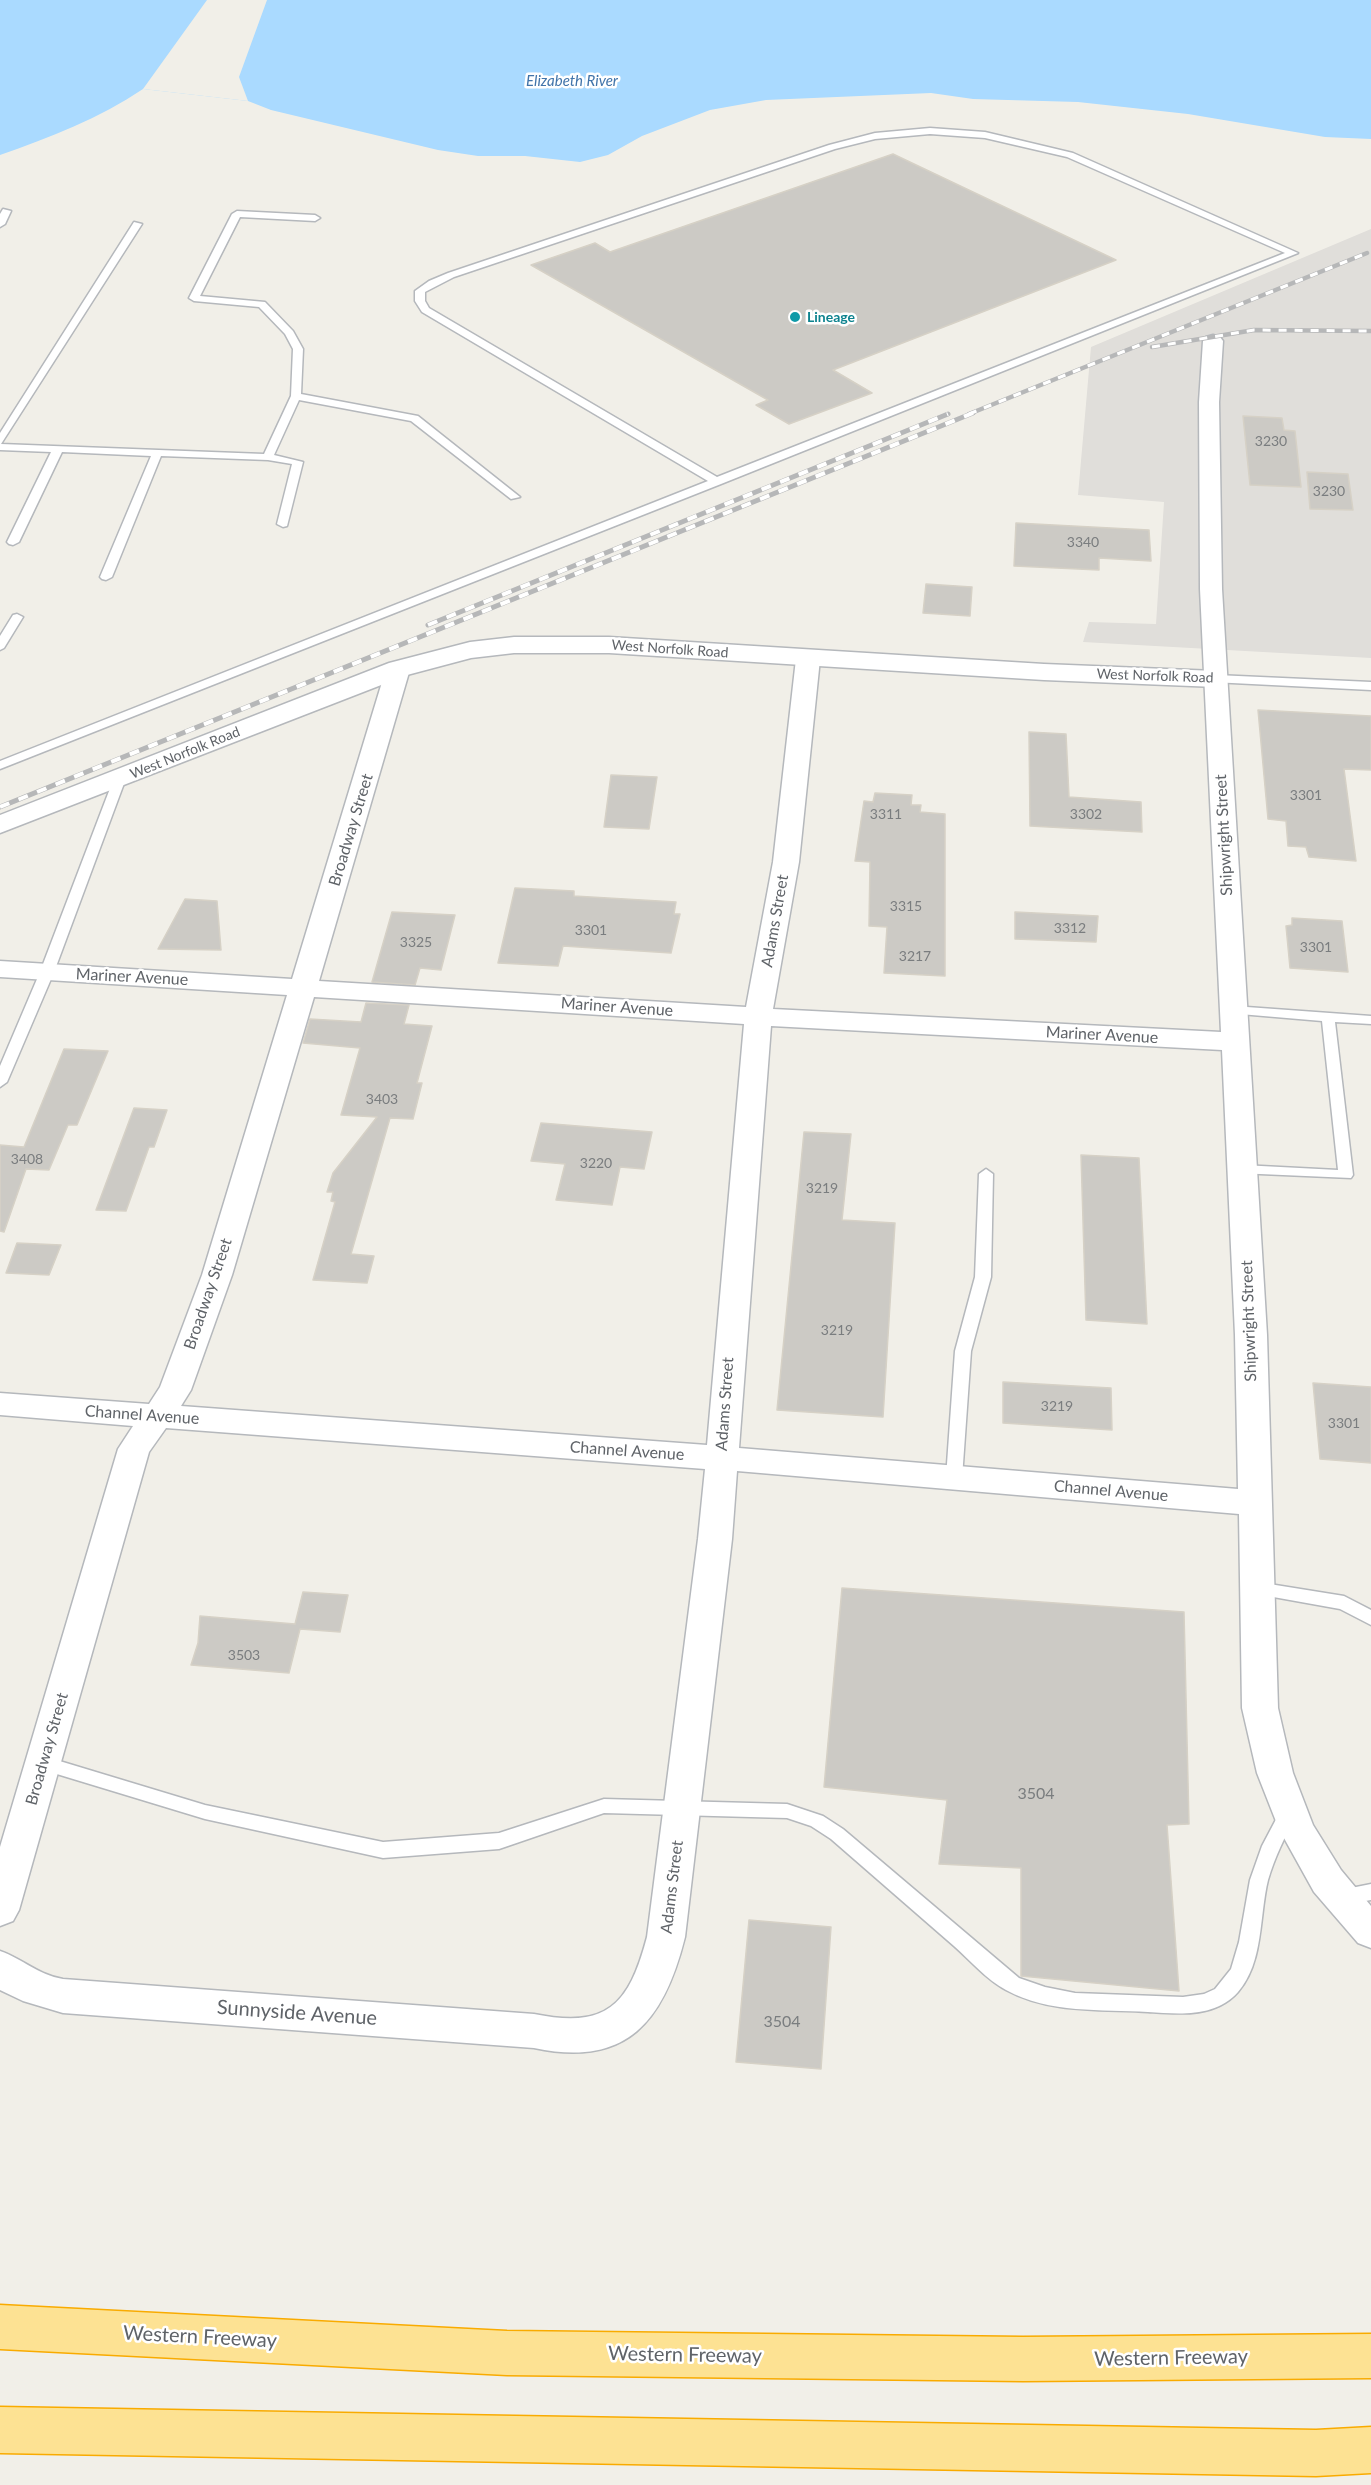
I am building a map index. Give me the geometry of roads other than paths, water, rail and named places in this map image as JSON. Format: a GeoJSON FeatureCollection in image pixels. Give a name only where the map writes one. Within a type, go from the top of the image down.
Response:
{"type":"FeatureCollection","features":[{"type":"Feature","properties":{"kind":"highway"},"geometry":{"type":"LineString","coordinates":[[0,2309],[132,2333]]}},
{"type":"Feature","properties":{"kind":"highway","name":"Western Freeway"},"geometry":{"type":"LineString","coordinates":[[0,2327],[507,2353],[1023,2359],[1371,2356]]}},
{"type":"Feature","properties":{"kind":"highway"},"geometry":{"type":"LineString","coordinates":[[0,2430],[1316,2453],[1371,2450]]}},
{"type":"Feature","properties":{"kind":"street","name":"Shipwright Street"},"geometry":{"type":"LineString","coordinates":[[1213,341],[1209,402],[1211,589],[1251,1335],[1260,1708],[1271,1764],[1287,1813],[1308,1853],[1340,1898],[1371,1932]]}},
{"type":"Feature","properties":{"kind":"street","name":"West Norfolk Road"},"geometry":{"type":"LineString","coordinates":[[0,825],[398,669],[470,650],[554,644],[609,645],[808,659],[1216,679]]}},
{"type":"Feature","properties":{"kind":"street","name":"Adams Street"},"geometry":{"type":"LineString","coordinates":[[509,2029],[563,2037],[594,2034],[621,2022],[641,2003],[657,1972],[666,1937],[715,1539],[758,1016],[786,862],[808,659]]}},
{"type":"Feature","properties":{"kind":"street","name":"Broadway Street"},"geometry":{"type":"LineString","coordinates":[[0,1910],[134,1449],[175,1390],[217,1275],[398,669]]}},
{"type":"Feature","properties":{"kind":"street","name":"Mariner Avenue"},"geometry":{"type":"LineString","coordinates":[[0,969],[758,1016],[1235,1042]]}},
{"type":"Feature","properties":{"kind":"street","name":"Channel Avenue"},"geometry":{"type":"LineString","coordinates":[[0,1404],[721,1458],[1254,1503]]}},
{"type":"Feature","properties":{"kind":"street","name":"Sunnyside Avenue"},"geometry":{"type":"LineString","coordinates":[[0,1967],[12,1979],[42,1993],[509,2029]]}},
{"type":"Feature","properties":{"kind":"lane"},"geometry":{"type":"LineString","coordinates":[[0,765],[401,604],[717,482],[1293,253],[1070,155],[985,135],[930,131],[875,136],[832,147],[451,275],[420,291],[420,301],[425,310],[717,482]]}},
{"type":"Feature","properties":{"kind":"lane"},"geometry":{"type":"LineString","coordinates":[[0,224],[6,211]]}},
{"type":"Feature","properties":{"kind":"lane"},"geometry":{"type":"LineString","coordinates":[[268,457],[296,396],[298,349],[289,333],[262,304],[194,298],[237,214],[315,219]]}},
{"type":"Feature","properties":{"kind":"lane"},"geometry":{"type":"LineString","coordinates":[[0,441],[137,224]]}},
{"type":"Feature","properties":{"kind":"lane"},"geometry":{"type":"LineString","coordinates":[[296,396],[414,418],[515,497]]}},
{"type":"Feature","properties":{"kind":"lane"},"geometry":{"type":"LineString","coordinates":[[0,447],[268,457],[298,462],[283,524]]}},
{"type":"Feature","properties":{"kind":"lane"},"geometry":{"type":"LineString","coordinates":[[13,542],[58,449]]}},
{"type":"Feature","properties":{"kind":"lane"},"geometry":{"type":"LineString","coordinates":[[106,577],[157,454]]}},
{"type":"Feature","properties":{"kind":"lane"},"geometry":{"type":"LineString","coordinates":[[0,646],[17,617]]}},
{"type":"Feature","properties":{"kind":"lane","name":"West Norfolk Road"},"geometry":{"type":"LineString","coordinates":[[1216,679],[1371,686]]}},
{"type":"Feature","properties":{"kind":"lane"},"geometry":{"type":"LineString","coordinates":[[0,1082],[47,972],[120,778]]}},
{"type":"Feature","properties":{"kind":"lane"},"geometry":{"type":"LineString","coordinates":[[1233,1011],[1371,1020]]}},
{"type":"Feature","properties":{"kind":"lane"},"geometry":{"type":"LineString","coordinates":[[1242,1170],[1346,1175],[1328,1017]]}},
{"type":"Feature","properties":{"kind":"lane"},"geometry":{"type":"LineString","coordinates":[[954,1478],[963,1351],[983,1277],[986,1174]]}},
{"type":"Feature","properties":{"kind":"lane"},"geometry":{"type":"LineString","coordinates":[[1257,1588],[1344,1603],[1371,1618]]}},
{"type":"Feature","properties":{"kind":"lane"},"geometry":{"type":"LineString","coordinates":[[43,1763],[205,1812],[383,1850],[499,1841],[604,1806],[787,1811],[817,1821],[1012,1984],[1043,1997],[1078,2002],[1199,2004],[1222,1995],[1236,1978],[1250,1940],[1258,1882],[1275,1834],[1287,1813]]}},
{"type":"Feature","properties":{"kind":"lane"},"geometry":{"type":"LineString","coordinates":[[1340,1898],[1371,1892]]}},
{"type":"Feature","properties":{"kind":"water","name":"Elizabeth River"},"geometry":{"type":"Polygon","coordinates":[[[0,0],[1371,0],[1371,139],[1325,137],[1188,114],[1078,102],[973,99],[931,93],[766,100],[710,110],[642,136],[608,155],[580,162],[525,156],[478,156],[438,150],[271,110],[248,101],[143,89],[74,126],[0,155],[0,0]]]}},
{"type":"Feature","properties":{"kind":"railway"},"geometry":{"type":"LineString","coordinates":[[969,414],[1367,253]]}},
{"type":"Feature","properties":{"kind":"railway"},"geometry":{"type":"LineString","coordinates":[[1152,347],[1254,330],[1371,331]]}},
{"type":"Feature","properties":{"kind":"railway"},"geometry":{"type":"LineString","coordinates":[[0,807],[973,413]]}},
{"type":"Feature","properties":{"kind":"railway"},"geometry":{"type":"LineString","coordinates":[[428,625],[948,414]]}},
{"type":"Feature","properties":{"kind":"place","name":"Lineage"},"geometry":{"type":"Point","coordinates":[795,317]}}]}
